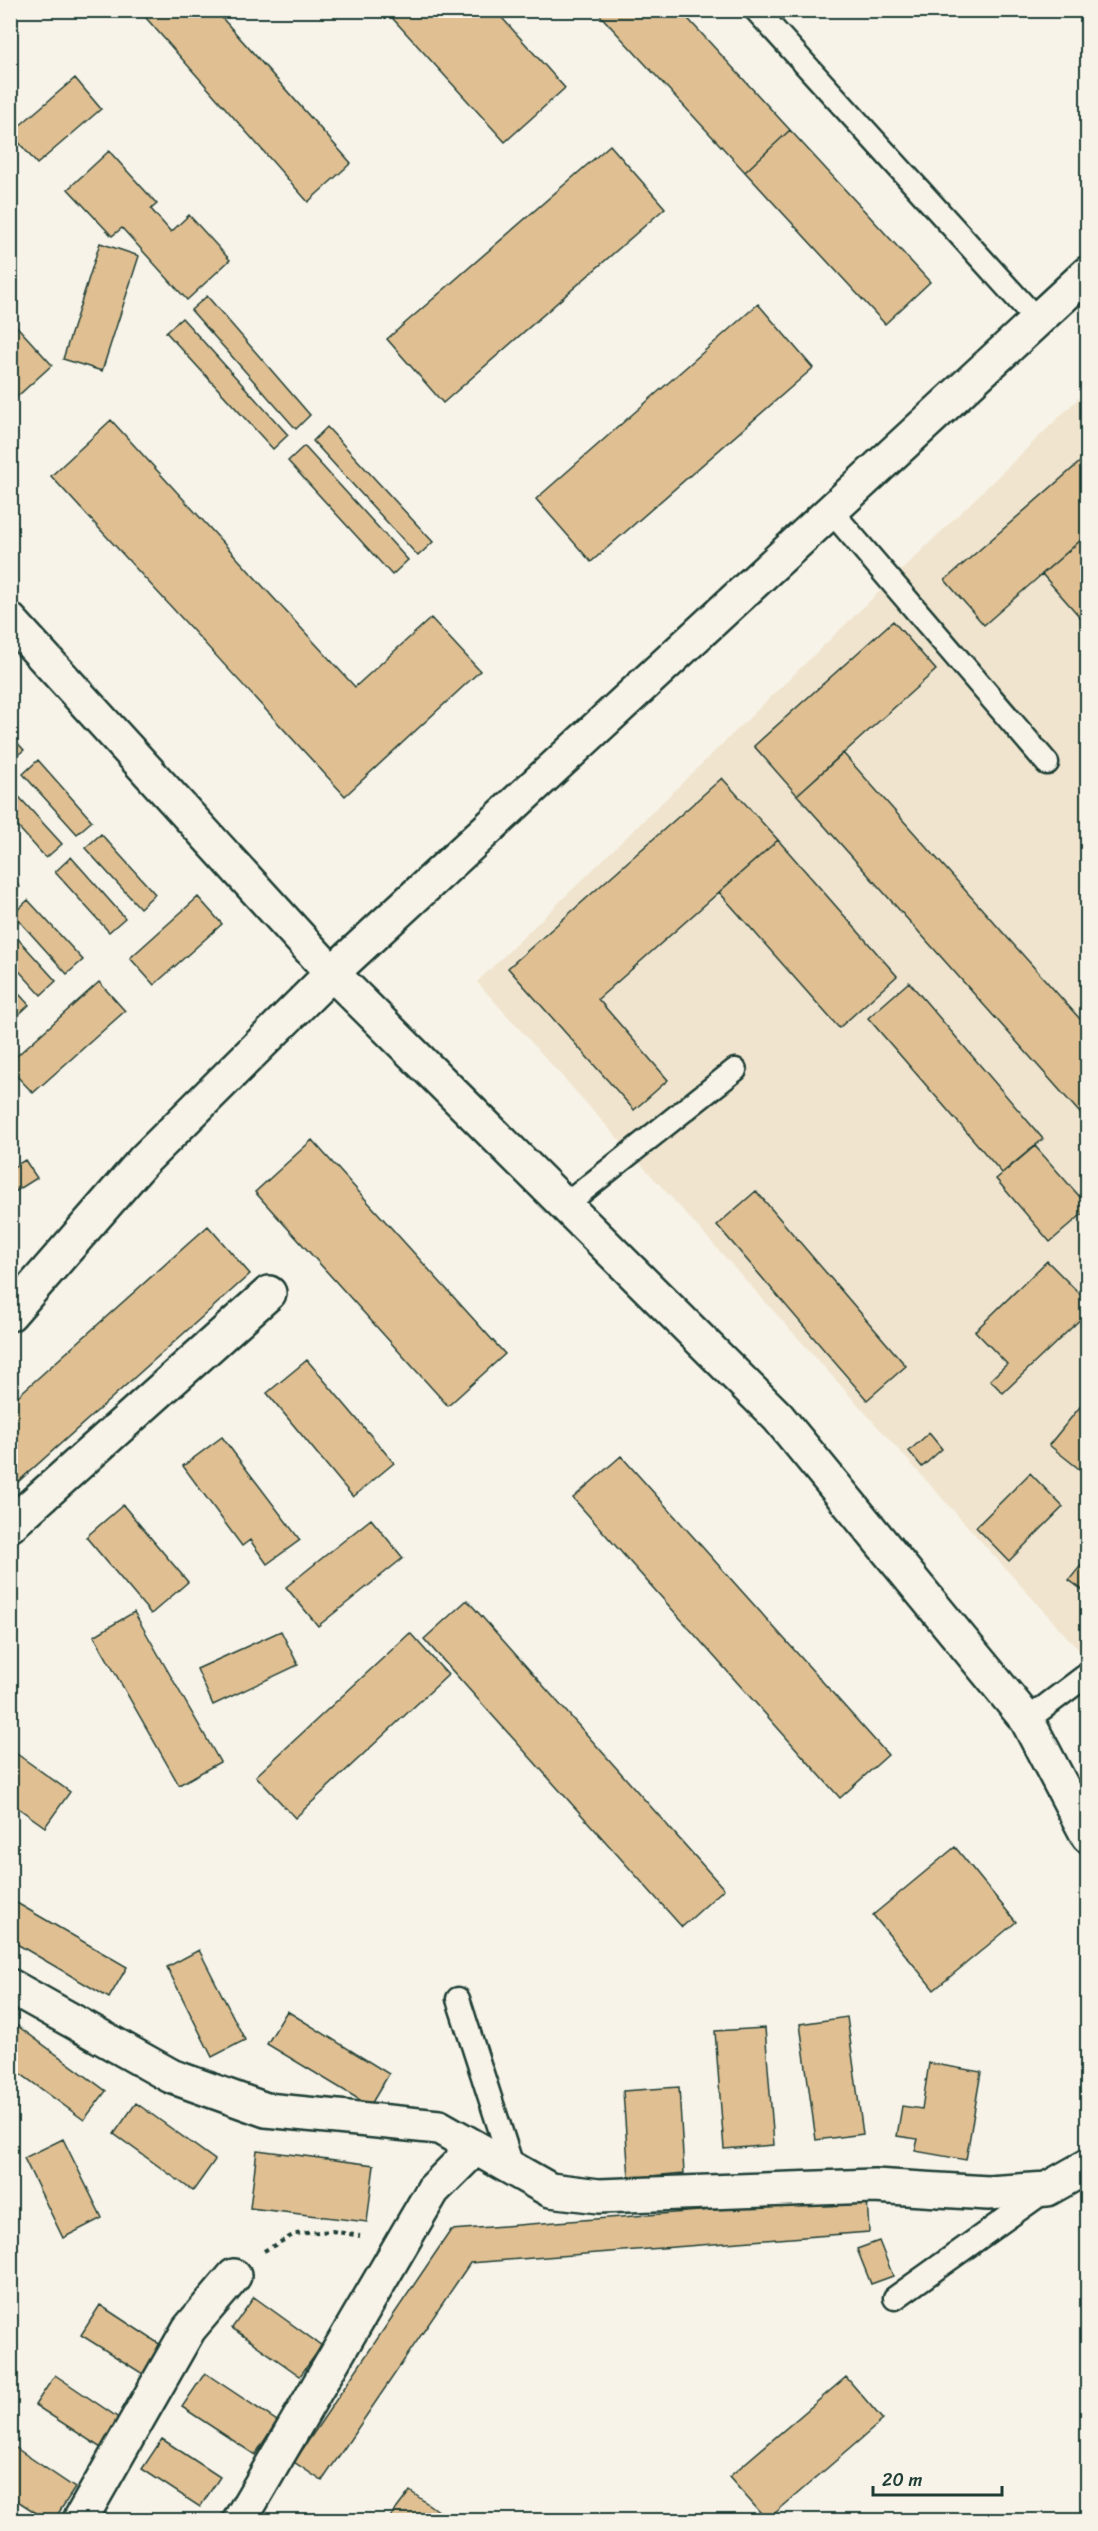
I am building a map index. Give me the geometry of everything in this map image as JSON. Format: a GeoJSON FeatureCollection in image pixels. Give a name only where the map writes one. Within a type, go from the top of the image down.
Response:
{"type":"FeatureCollection","features":[{"type":"Feature","properties":{"kind":"street"},"geometry":{"type":"LineString","coordinates":[[10,1314],[144,1160],[332,973],[1088,273]]}},
{"type":"Feature","properties":{"kind":"street"},"geometry":{"type":"LineString","coordinates":[[10,620],[332,973],[778,1418],[1027,1720],[1088,1836]]}},
{"type":"Feature","properties":{"kind":"street"},"geometry":{"type":"LineString","coordinates":[[10,1525],[269,1293]]}},
{"type":"Feature","properties":{"kind":"street"},"geometry":{"type":"LineString","coordinates":[[10,1986],[171,2076],[255,2106],[277,2111],[439,2127],[550,2190],[599,2196],[874,2186],[988,2193],[1047,2189],[1088,2166]]}},
{"type":"Feature","properties":{"kind":"street"},"geometry":{"type":"LineString","coordinates":[[240,2520],[433,2190],[475,2148]]}},
{"type":"Feature","properties":{"kind":"street"},"geometry":{"type":"LineString","coordinates":[[80,2520],[189,2329],[234,2276]]}},
{"type":"Feature","properties":{"kind":"lane"},"geometry":{"type":"LineString","coordinates":[[756,10],[1037,320]]}},
{"type":"Feature","properties":{"kind":"lane"},"geometry":{"type":"LineString","coordinates":[[831,511],[1047,763]]}},
{"type":"Feature","properties":{"kind":"lane"},"geometry":{"type":"LineString","coordinates":[[565,1205],[735,1070]]}},
{"type":"Feature","properties":{"kind":"lane"},"geometry":{"type":"LineString","coordinates":[[1027,1720],[1088,1674]]}},
{"type":"Feature","properties":{"kind":"lane"},"geometry":{"type":"LineString","coordinates":[[458,1999],[513,2169]]}},
{"type":"Feature","properties":{"kind":"lane"},"geometry":{"type":"LineString","coordinates":[[895,2298],[1047,2189]]}},
{"type":"Feature","properties":{"kind":"path"},"geometry":{"type":"LineString","coordinates":[[234,2276],[261,2253],[295,2234],[332,2232],[402,2242]]}},
{"type":"Feature","properties":{"kind":"shaded area"},"geometry":{"type":"Polygon","coordinates":[[[1087,390],[1087,1659],[477,982],[1087,390]]]}},
{"type":"Feature","properties":{"kind":"building"},"geometry":{"type":"Polygon","coordinates":[[[139,10],[215,10],[351,163],[308,202],[139,10]]]}},
{"type":"Feature","properties":{"kind":"building"},"geometry":{"type":"Polygon","coordinates":[[[385,10],[495,10],[565,88],[505,142],[385,10]]]}},
{"type":"Feature","properties":{"kind":"building"},"geometry":{"type":"Polygon","coordinates":[[[601,10],[680,10],[790,130],[745,172],[598,13],[601,10]]]}},
{"type":"Feature","properties":{"kind":"building"},"geometry":{"type":"Polygon","coordinates":[[[75,78],[101,109],[37,164],[11,133],[75,78]]]}},
{"type":"Feature","properties":{"kind":"building"},"geometry":{"type":"Polygon","coordinates":[[[790,130],[930,282],[885,324],[745,172],[790,130]]]}},
{"type":"Feature","properties":{"kind":"building"},"geometry":{"type":"Polygon","coordinates":[[[610,145],[665,208],[443,403],[387,339],[610,145]]]}},
{"type":"Feature","properties":{"kind":"building"},"geometry":{"type":"Polygon","coordinates":[[[109,151],[157,204],[151,209],[171,232],[189,215],[230,260],[187,300],[122,228],[112,236],[68,189],[109,151]]]}},
{"type":"Feature","properties":{"kind":"building"},"geometry":{"type":"Polygon","coordinates":[[[100,243],[139,256],[102,371],[63,359],[100,243]]]}},
{"type":"Feature","properties":{"kind":"building"},"geometry":{"type":"Polygon","coordinates":[[[207,296],[310,415],[296,429],[191,310],[207,296]]]}},
{"type":"Feature","properties":{"kind":"building"},"geometry":{"type":"Polygon","coordinates":[[[758,304],[813,368],[591,562],[536,499],[758,304]]]}},
{"type":"Feature","properties":{"kind":"building"},"geometry":{"type":"Polygon","coordinates":[[[182,318],[288,435],[273,449],[166,332],[182,318]]]}},
{"type":"Feature","properties":{"kind":"building"},"geometry":{"type":"Polygon","coordinates":[[[10,319],[52,365],[10,403],[10,319]]]}},
{"type":"Feature","properties":{"kind":"building"},"geometry":{"type":"Polygon","coordinates":[[[111,420],[355,687],[431,618],[480,671],[345,796],[51,476],[111,420]]]}},
{"type":"Feature","properties":{"kind":"building"},"geometry":{"type":"Polygon","coordinates":[[[327,427],[433,542],[418,556],[313,441],[327,427]]]}},
{"type":"Feature","properties":{"kind":"building"},"geometry":{"type":"Polygon","coordinates":[[[304,446],[408,560],[392,575],[288,461],[304,446]]]}},
{"type":"Feature","properties":{"kind":"building"},"geometry":{"type":"Polygon","coordinates":[[[1088,455],[1088,534],[984,625],[945,580],[1088,455]]]}},
{"type":"Feature","properties":{"kind":"building"},"geometry":{"type":"Polygon","coordinates":[[[1088,534],[1088,626],[1042,574],[1088,534]]]}},
{"type":"Feature","properties":{"kind":"building"},"geometry":{"type":"Polygon","coordinates":[[[893,621],[936,670],[797,795],[754,746],[893,621]]]}},
{"type":"Feature","properties":{"kind":"building"},"geometry":{"type":"Polygon","coordinates":[[[10,735],[24,750],[10,761],[10,735]]]}},
{"type":"Feature","properties":{"kind":"building"},"geometry":{"type":"Polygon","coordinates":[[[843,753],[1088,1028],[1088,1122],[797,795],[843,753]]]}},
{"type":"Feature","properties":{"kind":"building"},"geometry":{"type":"Polygon","coordinates":[[[38,760],[92,821],[77,834],[23,774],[38,760]]]}},
{"type":"Feature","properties":{"kind":"building"},"geometry":{"type":"Polygon","coordinates":[[[722,778],[778,840],[598,999],[668,1080],[634,1110],[508,968],[722,778]]]}},
{"type":"Feature","properties":{"kind":"building"},"geometry":{"type":"Polygon","coordinates":[[[10,787],[62,844],[46,858],[10,818],[10,787]]]}},
{"type":"Feature","properties":{"kind":"building"},"geometry":{"type":"Polygon","coordinates":[[[101,834],[155,894],[140,908],[85,848],[101,834]]]}},
{"type":"Feature","properties":{"kind":"building"},"geometry":{"type":"Polygon","coordinates":[[[778,840],[897,976],[839,1028],[719,892],[778,840]]]}},
{"type":"Feature","properties":{"kind":"building"},"geometry":{"type":"Polygon","coordinates":[[[71,857],[125,918],[109,932],[55,872],[71,857]]]}},
{"type":"Feature","properties":{"kind":"building"},"geometry":{"type":"Polygon","coordinates":[[[10,876],[20,887],[10,895],[10,876]]]}},
{"type":"Feature","properties":{"kind":"building"},"geometry":{"type":"Polygon","coordinates":[[[198,897],[222,924],[154,985],[130,958],[198,897]]]}},
{"type":"Feature","properties":{"kind":"building"},"geometry":{"type":"Polygon","coordinates":[[[28,900],[83,960],[67,974],[13,914],[28,900]]]}},
{"type":"Feature","properties":{"kind":"building"},"geometry":{"type":"Polygon","coordinates":[[[10,930],[56,981],[41,995],[10,961],[10,930]]]}},
{"type":"Feature","properties":{"kind":"building"},"geometry":{"type":"Polygon","coordinates":[[[99,982],[125,1011],[33,1093],[10,1069],[10,1062],[99,982]]]}},
{"type":"Feature","properties":{"kind":"building"},"geometry":{"type":"Polygon","coordinates":[[[909,982],[1043,1139],[1002,1173],[868,1018],[909,982]]]}},
{"type":"Feature","properties":{"kind":"building"},"geometry":{"type":"Polygon","coordinates":[[[10,984],[29,1005],[14,1019],[10,1015],[10,984]]]}},
{"type":"Feature","properties":{"kind":"building"},"geometry":{"type":"Polygon","coordinates":[[[312,1140],[505,1354],[448,1406],[255,1192],[312,1140]]]}},
{"type":"Feature","properties":{"kind":"building"},"geometry":{"type":"Polygon","coordinates":[[[1035,1146],[1088,1206],[1088,1209],[1050,1242],[996,1179],[1035,1146]]]}},
{"type":"Feature","properties":{"kind":"building"},"geometry":{"type":"Polygon","coordinates":[[[25,1160],[37,1178],[10,1195],[10,1169],[25,1160]]]}},
{"type":"Feature","properties":{"kind":"building"},"geometry":{"type":"Polygon","coordinates":[[[756,1191],[906,1366],[867,1400],[717,1225],[756,1191]]]}},
{"type":"Feature","properties":{"kind":"building"},"geometry":{"type":"Polygon","coordinates":[[[208,1226],[250,1274],[10,1489],[10,1403],[208,1226]]]}},
{"type":"Feature","properties":{"kind":"building"},"geometry":{"type":"Polygon","coordinates":[[[1047,1261],[1088,1302],[1088,1312],[1003,1393],[990,1380],[1007,1364],[975,1331],[1047,1261]]]}},
{"type":"Feature","properties":{"kind":"building"},"geometry":{"type":"Polygon","coordinates":[[[307,1360],[394,1463],[353,1497],[267,1393],[307,1360]]]}},
{"type":"Feature","properties":{"kind":"building"},"geometry":{"type":"Polygon","coordinates":[[[1088,1397],[1088,1476],[1049,1445],[1088,1397]]]}},
{"type":"Feature","properties":{"kind":"building"},"geometry":{"type":"Polygon","coordinates":[[[929,1433],[942,1449],[922,1467],[909,1451],[929,1433]]]}},
{"type":"Feature","properties":{"kind":"building"},"geometry":{"type":"Polygon","coordinates":[[[222,1437],[300,1540],[267,1564],[250,1540],[242,1546],[183,1466],[222,1437]]]}},
{"type":"Feature","properties":{"kind":"building"},"geometry":{"type":"Polygon","coordinates":[[[621,1456],[888,1755],[840,1798],[573,1498],[621,1456]]]}},
{"type":"Feature","properties":{"kind":"building"},"geometry":{"type":"Polygon","coordinates":[[[1030,1473],[1063,1507],[1009,1561],[976,1527],[1030,1473]]]}},
{"type":"Feature","properties":{"kind":"building"},"geometry":{"type":"Polygon","coordinates":[[[123,1505],[188,1582],[151,1614],[86,1537],[123,1505]]]}},
{"type":"Feature","properties":{"kind":"building"},"geometry":{"type":"Polygon","coordinates":[[[371,1519],[403,1558],[318,1626],[286,1587],[371,1519]]]}},
{"type":"Feature","properties":{"kind":"building"},"geometry":{"type":"Polygon","coordinates":[[[1088,1557],[1088,1594],[1069,1580],[1088,1557]]]}},
{"type":"Feature","properties":{"kind":"building"},"geometry":{"type":"Polygon","coordinates":[[[467,1600],[724,1889],[682,1927],[424,1639],[467,1600]]]}},
{"type":"Feature","properties":{"kind":"building"},"geometry":{"type":"Polygon","coordinates":[[[134,1612],[220,1762],[179,1785],[94,1636],[134,1612]]]}},
{"type":"Feature","properties":{"kind":"building"},"geometry":{"type":"Polygon","coordinates":[[[281,1631],[298,1665],[213,1705],[197,1669],[281,1631]]]}},
{"type":"Feature","properties":{"kind":"building"},"geometry":{"type":"Polygon","coordinates":[[[410,1633],[448,1675],[295,1818],[256,1776],[410,1633]]]}},
{"type":"Feature","properties":{"kind":"building"},"geometry":{"type":"Polygon","coordinates":[[[10,1749],[70,1792],[45,1827],[10,1802],[10,1749]]]}},
{"type":"Feature","properties":{"kind":"building"},"geometry":{"type":"Polygon","coordinates":[[[955,1847],[1016,1922],[934,1990],[873,1915],[955,1847]]]}},
{"type":"Feature","properties":{"kind":"building"},"geometry":{"type":"Polygon","coordinates":[[[10,1899],[127,1967],[109,1998],[10,1940],[10,1899]]]}},
{"type":"Feature","properties":{"kind":"building"},"geometry":{"type":"Polygon","coordinates":[[[199,1950],[245,2040],[212,2057],[167,1967],[199,1950]]]}},
{"type":"Feature","properties":{"kind":"building"},"geometry":{"type":"Polygon","coordinates":[[[287,2011],[389,2074],[370,2106],[267,2044],[287,2011]]]}},
{"type":"Feature","properties":{"kind":"building"},"geometry":{"type":"Polygon","coordinates":[[[847,2017],[863,2134],[816,2140],[800,2024],[847,2017]]]}},
{"type":"Feature","properties":{"kind":"building"},"geometry":{"type":"Polygon","coordinates":[[[15,2024],[106,2091],[84,2120],[10,2066],[10,2029],[15,2024]]]}},
{"type":"Feature","properties":{"kind":"building"},"geometry":{"type":"Polygon","coordinates":[[[765,2028],[774,2145],[724,2149],[715,2031],[765,2028]]]}},
{"type":"Feature","properties":{"kind":"building"},"geometry":{"type":"Polygon","coordinates":[[[929,2063],[981,2072],[966,2160],[915,2151],[918,2139],[897,2136],[902,2106],[922,2109],[929,2063]]]}},
{"type":"Feature","properties":{"kind":"building"},"geometry":{"type":"Polygon","coordinates":[[[679,2087],[684,2173],[629,2178],[623,2091],[679,2087]]]}},
{"type":"Feature","properties":{"kind":"building"},"geometry":{"type":"Polygon","coordinates":[[[136,2103],[215,2160],[193,2191],[114,2134],[136,2103]]]}},
{"type":"Feature","properties":{"kind":"building"},"geometry":{"type":"Polygon","coordinates":[[[63,2139],[102,2218],[63,2238],[24,2158],[63,2139]]]}},
{"type":"Feature","properties":{"kind":"building"},"geometry":{"type":"Polygon","coordinates":[[[257,2150],[374,2165],[367,2222],[250,2208],[257,2150]]]}},
{"type":"Feature","properties":{"kind":"building"},"geometry":{"type":"Polygon","coordinates":[[[867,2198],[869,2232],[470,2263],[322,2481],[294,2462],[451,2230],[867,2198]]]}},
{"type":"Feature","properties":{"kind":"building"},"geometry":{"type":"Polygon","coordinates":[[[879,2241],[893,2276],[871,2284],[857,2249],[879,2241]]]}},
{"type":"Feature","properties":{"kind":"building"},"geometry":{"type":"Polygon","coordinates":[[[254,2297],[322,2346],[300,2376],[232,2328],[254,2297]]]}},
{"type":"Feature","properties":{"kind":"building"},"geometry":{"type":"Polygon","coordinates":[[[100,2305],[164,2347],[146,2376],[81,2335],[100,2305]]]}},
{"type":"Feature","properties":{"kind":"building"},"geometry":{"type":"Polygon","coordinates":[[[205,2373],[277,2421],[255,2455],[182,2407],[205,2373]]]}},
{"type":"Feature","properties":{"kind":"building"},"geometry":{"type":"Polygon","coordinates":[[[55,2375],[123,2421],[104,2450],[35,2405],[55,2375]]]}},
{"type":"Feature","properties":{"kind":"building"},"geometry":{"type":"Polygon","coordinates":[[[846,2377],[883,2420],[767,2520],[729,2477],[846,2377]]]}},
{"type":"Feature","properties":{"kind":"building"},"geometry":{"type":"Polygon","coordinates":[[[162,2439],[220,2477],[200,2507],[142,2469],[162,2439]]]}},
{"type":"Feature","properties":{"kind":"building"},"geometry":{"type":"Polygon","coordinates":[[[10,2444],[75,2488],[54,2520],[47,2520],[10,2496],[10,2444]]]}},
{"type":"Feature","properties":{"kind":"building"},"geometry":{"type":"Polygon","coordinates":[[[410,2491],[450,2520],[388,2520],[410,2491]]]}}]}
